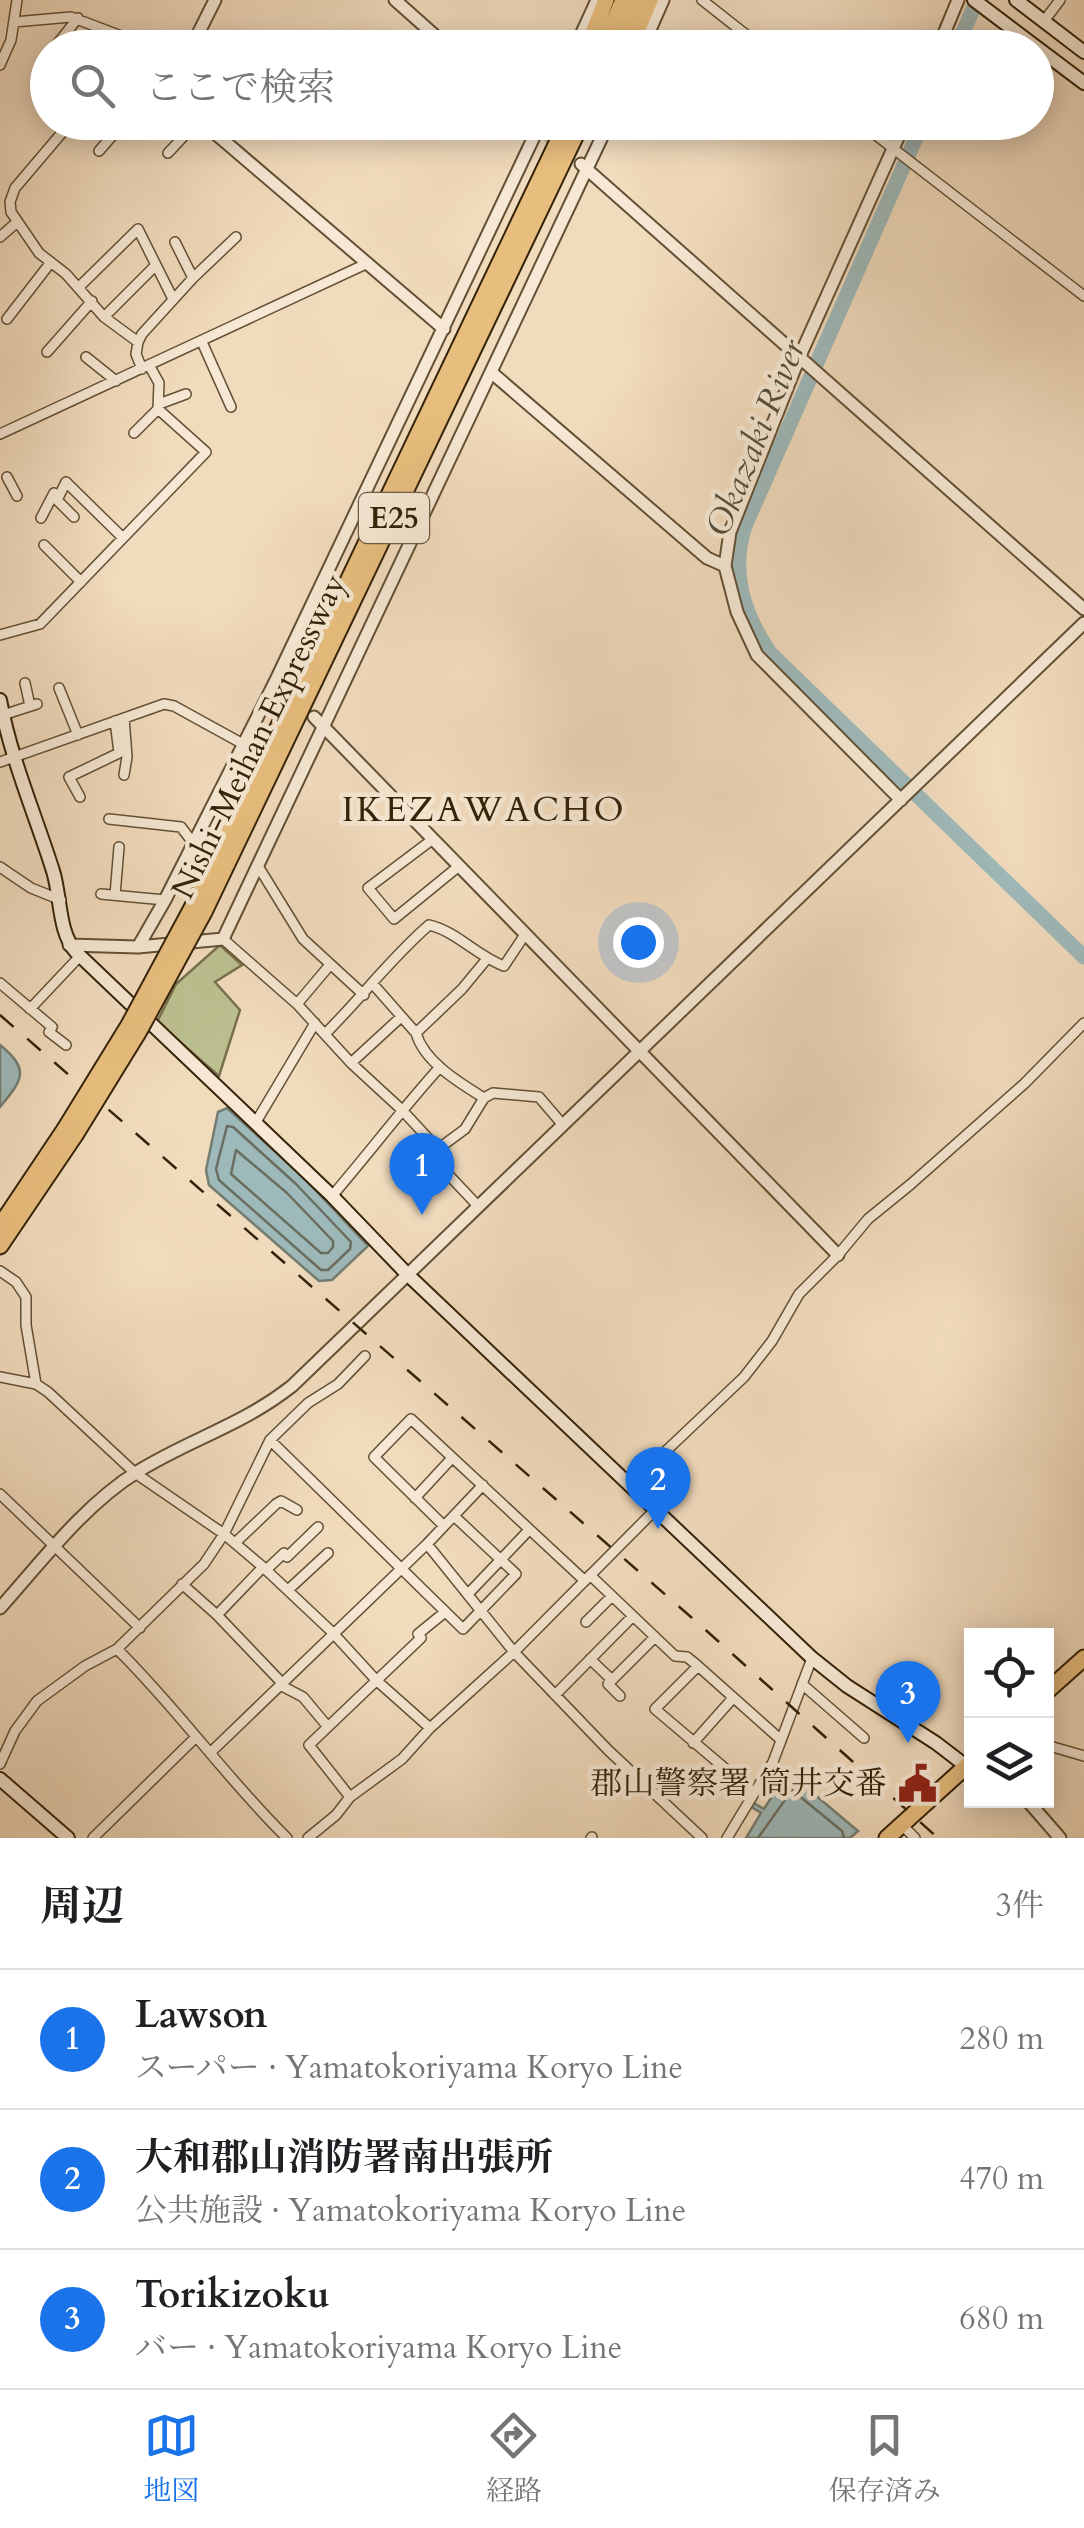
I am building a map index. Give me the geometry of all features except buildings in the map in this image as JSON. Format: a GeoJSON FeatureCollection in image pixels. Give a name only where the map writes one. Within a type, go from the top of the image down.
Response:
{"type":"FeatureCollection","features":[{"type":"Feature","properties":{"kind":"highway"},"geometry":{"type":"LineString","coordinates":[[594,30],[606,0]]}},
{"type":"Feature","properties":{"kind":"highway"},"geometry":{"type":"LineString","coordinates":[[610,30],[623,0]]}},
{"type":"Feature","properties":{"kind":"highway"},"geometry":{"type":"LineString","coordinates":[[624,30],[638,0]]}},
{"type":"Feature","properties":{"kind":"highway"},"geometry":{"type":"LineString","coordinates":[[638,30],[650,0]]}},
{"type":"Feature","properties":{"kind":"highway"},"geometry":{"type":"LineString","coordinates":[[517,232],[551,140]]}},
{"type":"Feature","properties":{"kind":"highway","name":"Nishi-Meihan Expressway"},"geometry":{"type":"LineString","coordinates":[[198,909],[559,140]]}},
{"type":"Feature","properties":{"kind":"highway","name":"Nishi-Meihan Expressway"},"geometry":{"type":"LineString","coordinates":[[0,1246],[198,909],[574,140]]}},
{"type":"Feature","properties":{"kind":"highway"},"geometry":{"type":"LineString","coordinates":[[480,338],[584,140]]}},
{"type":"Feature","properties":{"kind":"highway","name":"Nishi-Meihan Expressway"},"geometry":{"type":"LineString","coordinates":[[0,1226],[70,1132]]}},
{"type":"Feature","properties":{"kind":"highway"},"geometry":{"type":"LineString","coordinates":[[1054,1685],[1084,1658]]}},
{"type":"Feature","properties":{"kind":"highway"},"geometry":{"type":"LineString","coordinates":[[887,1838],[964,1768]]}},
{"type":"Feature","properties":{"kind":"main road"},"geometry":{"type":"LineString","coordinates":[[1016,0],[1084,52]]}},
{"type":"Feature","properties":{"kind":"main road"},"geometry":{"type":"LineString","coordinates":[[979,4],[1014,30]]}},
{"type":"Feature","properties":{"kind":"main road"},"geometry":{"type":"LineString","coordinates":[[1054,60],[1084,83]]}},
{"type":"Feature","properties":{"kind":"main road"},"geometry":{"type":"LineString","coordinates":[[0,700],[60,900],[69,944],[332,1196],[407,1274],[812,1658],[875,1706],[964,1761]]}},
{"type":"Feature","properties":{"kind":"main road"},"geometry":{"type":"LineString","coordinates":[[0,1779],[68,1838]]}},
{"type":"Feature","properties":{"kind":"street"},"geometry":{"type":"LineString","coordinates":[[0,65],[12,40],[18,0]]}},
{"type":"Feature","properties":{"kind":"street"},"geometry":{"type":"LineString","coordinates":[[200,30],[214,0]]}},
{"type":"Feature","properties":{"kind":"street"},"geometry":{"type":"LineString","coordinates":[[395,0],[428,30]]}},
{"type":"Feature","properties":{"kind":"street"},"geometry":{"type":"LineString","coordinates":[[583,30],[596,0]]}},
{"type":"Feature","properties":{"kind":"street"},"geometry":{"type":"LineString","coordinates":[[650,30],[664,0]]}},
{"type":"Feature","properties":{"kind":"street"},"geometry":{"type":"LineString","coordinates":[[702,0],[740,30]]}},
{"type":"Feature","properties":{"kind":"street"},"geometry":{"type":"LineString","coordinates":[[946,30],[958,0]]}},
{"type":"Feature","properties":{"kind":"street"},"geometry":{"type":"LineString","coordinates":[[1044,21],[1060,0]]}},
{"type":"Feature","properties":{"kind":"street"},"geometry":{"type":"LineString","coordinates":[[14,22],[78,18],[108,30]]}},
{"type":"Feature","properties":{"kind":"street"},"geometry":{"type":"LineString","coordinates":[[68,30],[78,18]]}},
{"type":"Feature","properties":{"kind":"street"},"geometry":{"type":"LineString","coordinates":[[56,140],[15,188],[11,212],[28,242],[79,287],[104,317],[138,342]]}},
{"type":"Feature","properties":{"kind":"street"},"geometry":{"type":"LineString","coordinates":[[98,151],[108,140]]}},
{"type":"Feature","properties":{"kind":"street"},"geometry":{"type":"LineString","coordinates":[[168,153],[181,140]]}},
{"type":"Feature","properties":{"kind":"street"},"geometry":{"type":"LineString","coordinates":[[221,140],[444,329]]}},
{"type":"Feature","properties":{"kind":"street"},"geometry":{"type":"LineString","coordinates":[[138,947],[243,744],[279,685],[533,140]]}},
{"type":"Feature","properties":{"kind":"street"},"geometry":{"type":"LineString","coordinates":[[223,938],[258,866],[318,721],[492,372],[599,140]]}},
{"type":"Feature","properties":{"kind":"street"},"geometry":{"type":"LineString","coordinates":[[881,140],[1084,296]]}},
{"type":"Feature","properties":{"kind":"street"},"geometry":{"type":"LineString","coordinates":[[899,140],[730,532],[725,566],[737,612],[757,655],[903,798]]}},
{"type":"Feature","properties":{"kind":"street"},"geometry":{"type":"LineString","coordinates":[[584,168],[1084,610]]}},
{"type":"Feature","properties":{"kind":"street"},"geometry":{"type":"LineString","coordinates":[[0,203],[11,212]]}},
{"type":"Feature","properties":{"kind":"street"},"geometry":{"type":"LineString","coordinates":[[0,237],[16,224]]}},
{"type":"Feature","properties":{"kind":"street"},"geometry":{"type":"LineString","coordinates":[[79,287],[138,228],[174,299]]}},
{"type":"Feature","properties":{"kind":"street"},"geometry":{"type":"LineString","coordinates":[[0,634],[40,624],[206,452],[158,406],[159,383],[136,354],[138,342],[174,299],[236,237]]}},
{"type":"Feature","properties":{"kind":"street"},"geometry":{"type":"LineString","coordinates":[[175,242],[193,278]]}},
{"type":"Feature","properties":{"kind":"street"},"geometry":{"type":"LineString","coordinates":[[7,320],[51,262]]}},
{"type":"Feature","properties":{"kind":"street"},"geometry":{"type":"LineString","coordinates":[[0,434],[368,263]]}},
{"type":"Feature","properties":{"kind":"street"},"geometry":{"type":"LineString","coordinates":[[104,317],[156,264]]}},
{"type":"Feature","properties":{"kind":"street"},"geometry":{"type":"LineString","coordinates":[[47,352],[92,301]]}},
{"type":"Feature","properties":{"kind":"street"},"geometry":{"type":"LineString","coordinates":[[202,342],[231,406]]}},
{"type":"Feature","properties":{"kind":"street"},"geometry":{"type":"LineString","coordinates":[[86,358],[116,381]]}},
{"type":"Feature","properties":{"kind":"street"},"geometry":{"type":"LineString","coordinates":[[492,372],[707,558],[725,566]]}},
{"type":"Feature","properties":{"kind":"street"},"geometry":{"type":"LineString","coordinates":[[134,433],[158,406],[186,394]]}},
{"type":"Feature","properties":{"kind":"street"},"geometry":{"type":"LineString","coordinates":[[0,493],[10,482],[17,496]]}},
{"type":"Feature","properties":{"kind":"street"},"geometry":{"type":"LineString","coordinates":[[74,517],[57,500],[66,482],[123,538]]}},
{"type":"Feature","properties":{"kind":"street"},"geometry":{"type":"LineString","coordinates":[[41,518],[54,493],[60,496]]}},
{"type":"Feature","properties":{"kind":"street"},"geometry":{"type":"LineString","coordinates":[[44,546],[81,582]]}},
{"type":"Feature","properties":{"kind":"street"},"geometry":{"type":"LineString","coordinates":[[0,1608],[91,1510],[135,1473],[249,1417],[292,1386],[1084,623]]}},
{"type":"Feature","properties":{"kind":"street"},"geometry":{"type":"LineString","coordinates":[[3,714],[34,705],[24,683]]}},
{"type":"Feature","properties":{"kind":"street"},"geometry":{"type":"LineString","coordinates":[[58,688],[78,735]]}},
{"type":"Feature","properties":{"kind":"street"},"geometry":{"type":"LineString","coordinates":[[0,762],[170,705],[243,744]]}},
{"type":"Feature","properties":{"kind":"street"},"geometry":{"type":"LineString","coordinates":[[119,719],[127,757],[124,775]]}},
{"type":"Feature","properties":{"kind":"street"},"geometry":{"type":"LineString","coordinates":[[80,797],[69,777],[119,753],[119,719]]}},
{"type":"Feature","properties":{"kind":"street"},"geometry":{"type":"LineString","coordinates":[[318,721],[838,1256]]}},
{"type":"Feature","properties":{"kind":"street"},"geometry":{"type":"LineString","coordinates":[[108,819],[180,827],[194,844]]}},
{"type":"Feature","properties":{"kind":"street"},"geometry":{"type":"LineString","coordinates":[[434,838],[368,888],[394,919],[459,866]]}},
{"type":"Feature","properties":{"kind":"street"},"geometry":{"type":"LineString","coordinates":[[116,895],[120,848]]}},
{"type":"Feature","properties":{"kind":"street"},"geometry":{"type":"LineString","coordinates":[[258,866],[303,938],[364,995]]}},
{"type":"Feature","properties":{"kind":"street"},"geometry":{"type":"LineString","coordinates":[[0,867],[30,888],[60,900]]}},
{"type":"Feature","properties":{"kind":"street"},"geometry":{"type":"LineString","coordinates":[[100,894],[165,900]]}},
{"type":"Feature","properties":{"kind":"street"},"geometry":{"type":"LineString","coordinates":[[324,1034],[364,995],[396,952],[429,924],[486,960],[504,966],[524,936]]}},
{"type":"Feature","properties":{"kind":"street"},"geometry":{"type":"LineString","coordinates":[[69,944],[138,947],[223,938],[297,1004],[351,1063],[402,1110],[438,1149],[445,1171],[478,1206]]}},
{"type":"Feature","properties":{"kind":"street"},"geometry":{"type":"LineString","coordinates":[[30,1009],[80,956]]}},
{"type":"Feature","properties":{"kind":"street"},"geometry":{"type":"LineString","coordinates":[[416,1033],[486,960]]}},
{"type":"Feature","properties":{"kind":"street"},"geometry":{"type":"LineString","coordinates":[[297,1004],[329,966]]}},
{"type":"Feature","properties":{"kind":"street"},"geometry":{"type":"LineString","coordinates":[[0,983],[52,1027],[49,1032],[66,1045]]}},
{"type":"Feature","properties":{"kind":"street"},"geometry":{"type":"LineString","coordinates":[[372,983],[440,1066],[484,1098]]}},
{"type":"Feature","properties":{"kind":"street"},"geometry":{"type":"LineString","coordinates":[[351,1063],[401,1017]]}},
{"type":"Feature","properties":{"kind":"street"},"geometry":{"type":"LineString","coordinates":[[630,1485],[744,1377],[799,1294],[868,1219],[1024,1084],[1084,1022]]}},
{"type":"Feature","properties":{"kind":"street"},"geometry":{"type":"LineString","coordinates":[[256,1122],[314,1023]]}},
{"type":"Feature","properties":{"kind":"street"},"geometry":{"type":"LineString","coordinates":[[332,1196],[440,1066]]}},
{"type":"Feature","properties":{"kind":"street"},"geometry":{"type":"LineString","coordinates":[[438,1149],[465,1129],[492,1092],[539,1097],[563,1125]]}},
{"type":"Feature","properties":{"kind":"street"},"geometry":{"type":"LineString","coordinates":[[0,1271],[16,1282],[26,1297],[26,1324],[36,1384]]}},
{"type":"Feature","properties":{"kind":"street"},"geometry":{"type":"LineString","coordinates":[[0,1764],[15,1731],[37,1701],[85,1666],[117,1650],[204,1564],[224,1534],[270,1440],[308,1403],[338,1384],[365,1356]]}},
{"type":"Feature","properties":{"kind":"street"},"geometry":{"type":"LineString","coordinates":[[0,1377],[36,1384],[135,1473],[224,1534],[288,1590],[376,1680],[430,1728]]}},
{"type":"Feature","properties":{"kind":"street"},"geometry":{"type":"LineString","coordinates":[[444,1526],[374,1457],[411,1419],[529,1530],[612,1596],[675,1656],[687,1657],[698,1666],[780,1739]]}},
{"type":"Feature","properties":{"kind":"street"},"geometry":{"type":"LineString","coordinates":[[270,1440],[463,1628],[516,1574],[454,1516]]}},
{"type":"Feature","properties":{"kind":"street"},"geometry":{"type":"LineString","coordinates":[[415,1498],[452,1458]]}},
{"type":"Feature","properties":{"kind":"street"},"geometry":{"type":"LineString","coordinates":[[210,1753],[483,1486]]}},
{"type":"Feature","properties":{"kind":"street"},"geometry":{"type":"LineString","coordinates":[[0,1494],[140,1628]]}},
{"type":"Feature","properties":{"kind":"street"},"geometry":{"type":"LineString","coordinates":[[235,1543],[281,1501],[298,1510]]}},
{"type":"Feature","properties":{"kind":"street"},"geometry":{"type":"LineString","coordinates":[[308,1838],[350,1797],[402,1759],[655,1510]]}},
{"type":"Feature","properties":{"kind":"street"},"geometry":{"type":"LineString","coordinates":[[217,1615],[265,1569],[284,1553],[287,1557],[318,1527]]}},
{"type":"Feature","properties":{"kind":"street"},"geometry":{"type":"LineString","coordinates":[[468,1594],[529,1530]]}},
{"type":"Feature","properties":{"kind":"street"},"geometry":{"type":"LineString","coordinates":[[427,1544],[514,1652],[608,1750],[702,1838]]}},
{"type":"Feature","properties":{"kind":"street"},"geometry":{"type":"LineString","coordinates":[[288,1590],[328,1554]]}},
{"type":"Feature","properties":{"kind":"street"},"geometry":{"type":"LineString","coordinates":[[182,1584],[217,1615],[281,1684],[303,1697],[328,1727]]}},
{"type":"Feature","properties":{"kind":"street"},"geometry":{"type":"LineString","coordinates":[[586,1622],[612,1596]]}},
{"type":"Feature","properties":{"kind":"street"},"geometry":{"type":"LineString","coordinates":[[350,1797],[309,1744],[421,1638],[418,1634],[446,1612]]}},
{"type":"Feature","properties":{"kind":"street"},"geometry":{"type":"LineString","coordinates":[[555,1695],[633,1616]]}},
{"type":"Feature","properties":{"kind":"street"},"geometry":{"type":"LineString","coordinates":[[620,1696],[608,1684],[654,1637]]}},
{"type":"Feature","properties":{"kind":"street"},"geometry":{"type":"LineString","coordinates":[[117,1650],[149,1681],[248,1800],[286,1838]]}},
{"type":"Feature","properties":{"kind":"street"},"geometry":{"type":"LineString","coordinates":[[726,1838],[773,1762],[812,1658]]}},
{"type":"Feature","properties":{"kind":"street"},"geometry":{"type":"LineString","coordinates":[[590,1659],[612,1680]]}},
{"type":"Feature","properties":{"kind":"street"},"geometry":{"type":"LineString","coordinates":[[698,1666],[656,1708],[754,1793]]}},
{"type":"Feature","properties":{"kind":"street"},"geometry":{"type":"LineString","coordinates":[[802,1684],[864,1738]]}},
{"type":"Feature","properties":{"kind":"street"},"geometry":{"type":"LineString","coordinates":[[693,1742],[734,1698]]}},
{"type":"Feature","properties":{"kind":"street"},"geometry":{"type":"LineString","coordinates":[[93,1838],[196,1737]]}},
{"type":"Feature","properties":{"kind":"street"},"geometry":{"type":"LineString","coordinates":[[1054,1748],[1084,1756]]}},
{"type":"Feature","properties":{"kind":"street"},"geometry":{"type":"LineString","coordinates":[[1034,1808],[1060,1838]]}},
{"type":"Feature","properties":{"kind":"street"},"geometry":{"type":"LineString","coordinates":[[902,1824],[915,1838]]}},
{"type":"Feature","properties":{"kind":"street"},"geometry":{"type":"LineString","coordinates":[[683,1838],[693,1828]]}},
{"type":"Feature","properties":{"kind":"green space"},"geometry":{"type":"Polygon","coordinates":[[[220,945],[242,965],[215,982],[240,1010],[219,1076],[157,1022],[176,984],[220,945]]]}},
{"type":"Feature","properties":{"kind":"water"},"geometry":{"type":"Polygon","coordinates":[[[0,1045],[16,1061],[20,1075],[0,1107],[0,1045]]]}},
{"type":"Feature","properties":{"kind":"water"},"geometry":{"type":"Polygon","coordinates":[[[227,1108],[303,1177],[368,1246],[332,1280],[319,1281],[209,1185],[206,1170],[218,1112],[227,1108]]]}},
{"type":"Feature","properties":{"kind":"water"},"geometry":{"type":"Polygon","coordinates":[[[788,1772],[858,1831],[850,1838],[746,1838],[761,1813],[750,1806],[752,1802],[764,1809],[788,1772]]]}},
{"type":"Feature","properties":{"kind":"waterway","name":"Okazaki River"},"geometry":{"type":"LineString","coordinates":[[964,30],[977,0]]}},
{"type":"Feature","properties":{"kind":"waterway","name":"Okazaki River"},"geometry":{"type":"LineString","coordinates":[[915,140],[745,526],[739,560],[742,592],[770,653],[1084,957]]}},
{"type":"Feature","properties":{"kind":"tunnel"},"geometry":{"type":"LineString","coordinates":[[552,140],[562,149]]}},
{"type":"Feature","properties":{"kind":"railway"},"geometry":{"type":"LineString","coordinates":[[0,1015],[699,1624],[938,1838]]}},
{"type":"Feature","properties":{"kind":"place","name":"Lawson"},"geometry":{"type":"Point","coordinates":[422,1215]}},
{"type":"Feature","properties":{"kind":"place","name":"大和郡山消防署南出張所"},"geometry":{"type":"Point","coordinates":[658,1529]}},
{"type":"Feature","properties":{"kind":"place","name":"Torikizoku"},"geometry":{"type":"Point","coordinates":[908,1743]}},
{"type":"Feature","properties":{"kind":"place","name":"郡山警察署 筒井交番"},"geometry":{"type":"Point","coordinates":[917,1783]}},
{"type":"Feature","properties":{"kind":"district","name":"IKEZAWACHO"},"geometry":{"type":"Point","coordinates":[484,809]}}]}
